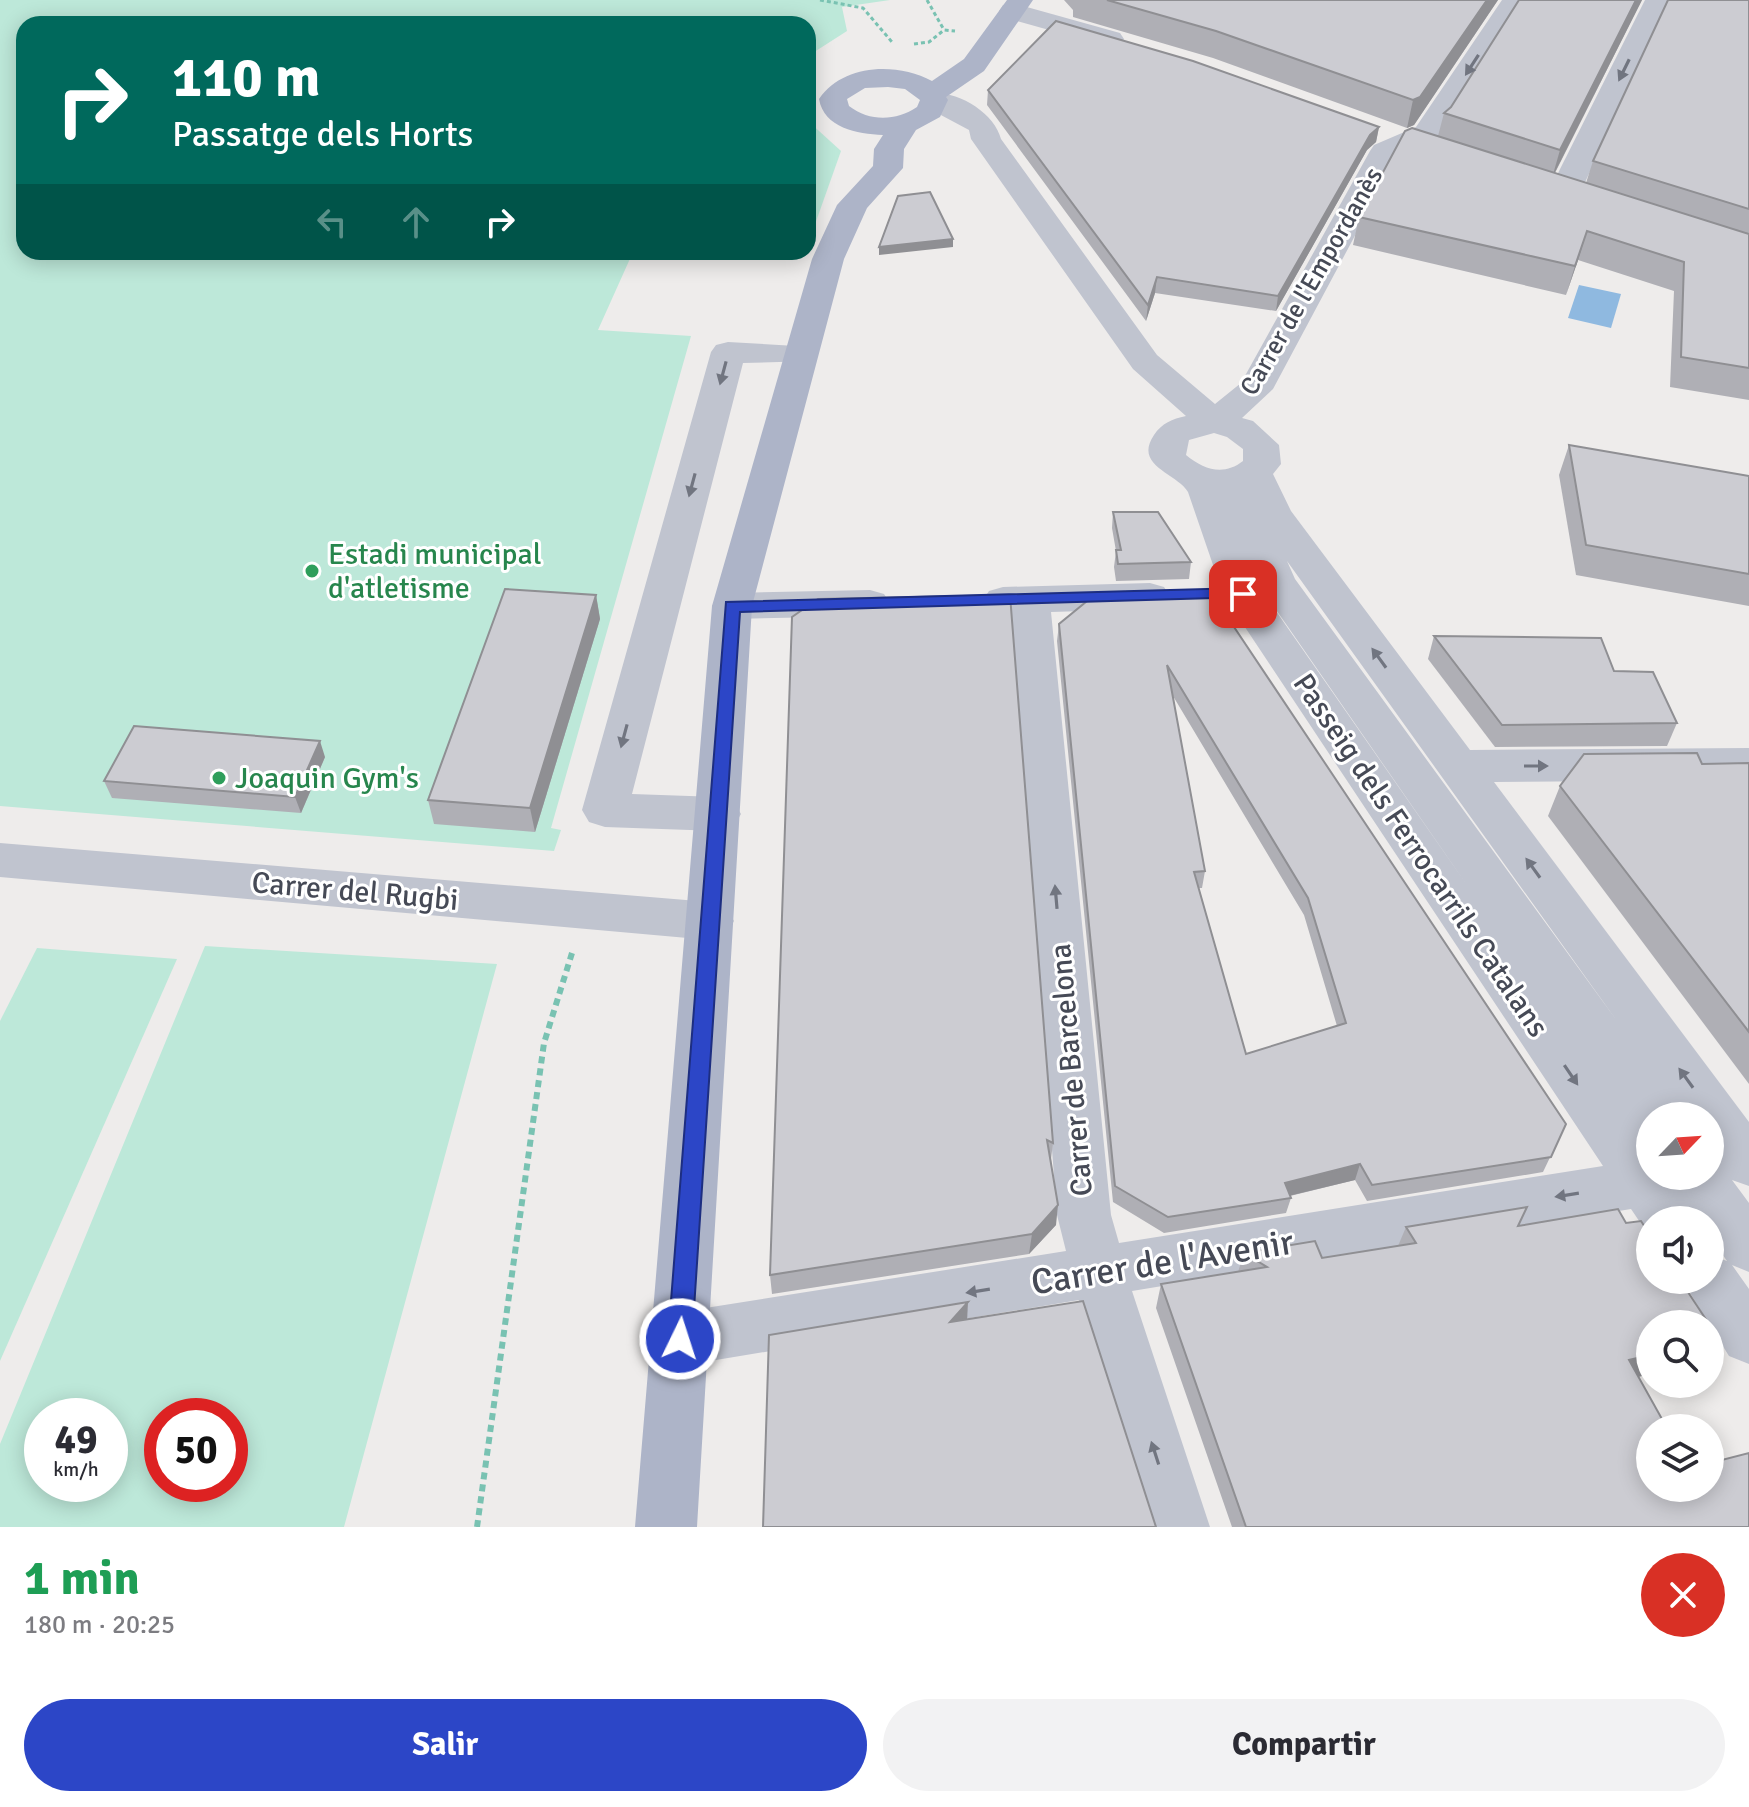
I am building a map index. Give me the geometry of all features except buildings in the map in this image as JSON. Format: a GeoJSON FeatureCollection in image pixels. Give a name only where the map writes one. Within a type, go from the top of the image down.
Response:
{"type":"FeatureCollection","features":[{"type":"Feature","properties":{"kind":"main road"},"geometry":{"type":"LineString","coordinates":[[666,1527],[732,606],[828,259],[841,225],[865,191],[888,168],[889,149],[922,110],[989,46],[1016,5]]}},
{"type":"Feature","properties":{"kind":"main road"},"geometry":{"type":"LineString","coordinates":[[922,110],[878,126],[848,119],[835,110],[834,95],[852,83],[888,78],[989,46]]}},
{"type":"Feature","properties":{"kind":"main road"},"geometry":{"type":"LineString","coordinates":[[888,78],[911,82],[922,110]]}},
{"type":"Feature","properties":{"kind":"main road"},"geometry":{"type":"LineString","coordinates":[[848,119],[865,145],[867,160],[861,180],[865,191]]}},
{"type":"Feature","properties":{"kind":"street","name":"Carrer de l'Empordanès"},"geometry":{"type":"LineString","coordinates":[[1215,422],[1255,389],[1385,151],[1421,148],[1427,133],[1515,0]]}},
{"type":"Feature","properties":{"kind":"street"},"geometry":{"type":"LineString","coordinates":[[1563,195],[1658,0]]}},
{"type":"Feature","properties":{"kind":"street"},"geometry":{"type":"LineString","coordinates":[[1016,5],[1130,45]]}},
{"type":"Feature","properties":{"kind":"street"},"geometry":{"type":"LineString","coordinates":[[922,110],[986,139],[1145,362],[1166,414],[1170,436],[1165,449],[1168,458],[1185,473],[1229,481],[1273,514],[1749,1163]]}},
{"type":"Feature","properties":{"kind":"street"},"geometry":{"type":"LineString","coordinates":[[1364,124],[1421,148]]}},
{"type":"Feature","properties":{"kind":"street"},"geometry":{"type":"LineString","coordinates":[[1535,186],[1592,204]]}},
{"type":"Feature","properties":{"kind":"street"},"geometry":{"type":"LineString","coordinates":[[718,814],[605,810],[728,352],[801,354]]}},
{"type":"Feature","properties":{"kind":"street"},"geometry":{"type":"LineString","coordinates":[[1145,362],[1215,422]]}},
{"type":"Feature","properties":{"kind":"street"},"geometry":{"type":"LineString","coordinates":[[1170,436],[1193,424],[1215,422],[1240,429],[1261,445],[1262,464],[1229,481]]}},
{"type":"Feature","properties":{"kind":"street","name":"Passeig dels Ferrocarrils Catalans"},"geometry":{"type":"LineString","coordinates":[[1646,1102],[1277,582],[1229,481],[1212,499],[1230,567],[1243,594],[1656,1201]]}},
{"type":"Feature","properties":{"kind":"street"},"geometry":{"type":"LineString","coordinates":[[968,601],[1243,594]]}},
{"type":"Feature","properties":{"kind":"street","name":"Carrer de Barcelona"},"geometry":{"type":"LineString","coordinates":[[1030,599],[1084,1215],[1117,1338],[1179,1527]]}},
{"type":"Feature","properties":{"kind":"street"},"geometry":{"type":"LineString","coordinates":[[732,606],[905,602]]}},
{"type":"Feature","properties":{"kind":"street"},"geometry":{"type":"LineString","coordinates":[[1458,766],[1749,764]]}},
{"type":"Feature","properties":{"kind":"street","name":"Carrer del Rugbi"},"geometry":{"type":"LineString","coordinates":[[0,860],[710,921]]}},
{"type":"Feature","properties":{"kind":"street"},"geometry":{"type":"LineString","coordinates":[[1708,1190],[1749,1247]]}},
{"type":"Feature","properties":{"kind":"street","name":"Carrer de l'Avenir"},"geometry":{"type":"LineString","coordinates":[[680,1339],[1099,1271],[1656,1201]]}},
{"type":"Feature","properties":{"kind":"street"},"geometry":{"type":"LineString","coordinates":[[1720,1294],[1749,1337]]}},
{"type":"Feature","properties":{"kind":"path"},"geometry":{"type":"LineString","coordinates":[[820,0],[860,6],[873,15],[881,34],[900,45],[929,42],[944,30]]}},
{"type":"Feature","properties":{"kind":"path"},"geometry":{"type":"LineString","coordinates":[[927,0],[944,30],[989,46]]}},
{"type":"Feature","properties":{"kind":"path"},"geometry":{"type":"LineString","coordinates":[[477,1527],[544,1043],[576,941]]}},
{"type":"Feature","properties":{"kind":"green space","name":"Estadi municipal d'atletisme"},"geometry":{"type":"Polygon","coordinates":[[[0,0],[890,0],[842,7],[847,31],[816,51],[816,16],[16,16],[16,260],[629,260],[598,330],[691,336],[551,828],[561,830],[554,851],[0,806],[0,0]]]}},
{"type":"Feature","properties":{"kind":"green space"},"geometry":{"type":"Polygon","coordinates":[[[816,128],[841,151],[816,221],[816,128]]]}},
{"type":"Feature","properties":{"kind":"green space"},"geometry":{"type":"Polygon","coordinates":[[[205,946],[497,964],[344,1527],[0,1527],[0,1444],[205,946]]]}},
{"type":"Feature","properties":{"kind":"green space"},"geometry":{"type":"Polygon","coordinates":[[[37,948],[177,959],[0,1361],[0,1021],[37,948]]]}},
{"type":"Feature","properties":{"kind":"water"},"geometry":{"type":"Polygon","coordinates":[[[1579,285],[1621,294],[1611,328],[1568,318],[1579,285]]]}},
{"type":"Feature","properties":{"kind":"place","name":"Estadi municipal d'atletisme"},"geometry":{"type":"Point","coordinates":[312,571]}},
{"type":"Feature","properties":{"kind":"place","name":"Joaquin Gym's"},"geometry":{"type":"Point","coordinates":[219,778]}},
{"type":"Feature","properties":{"kind":"route"},"geometry":{"type":"LineString","coordinates":[[680,1339],[732,606],[1243,594]]}}]}
